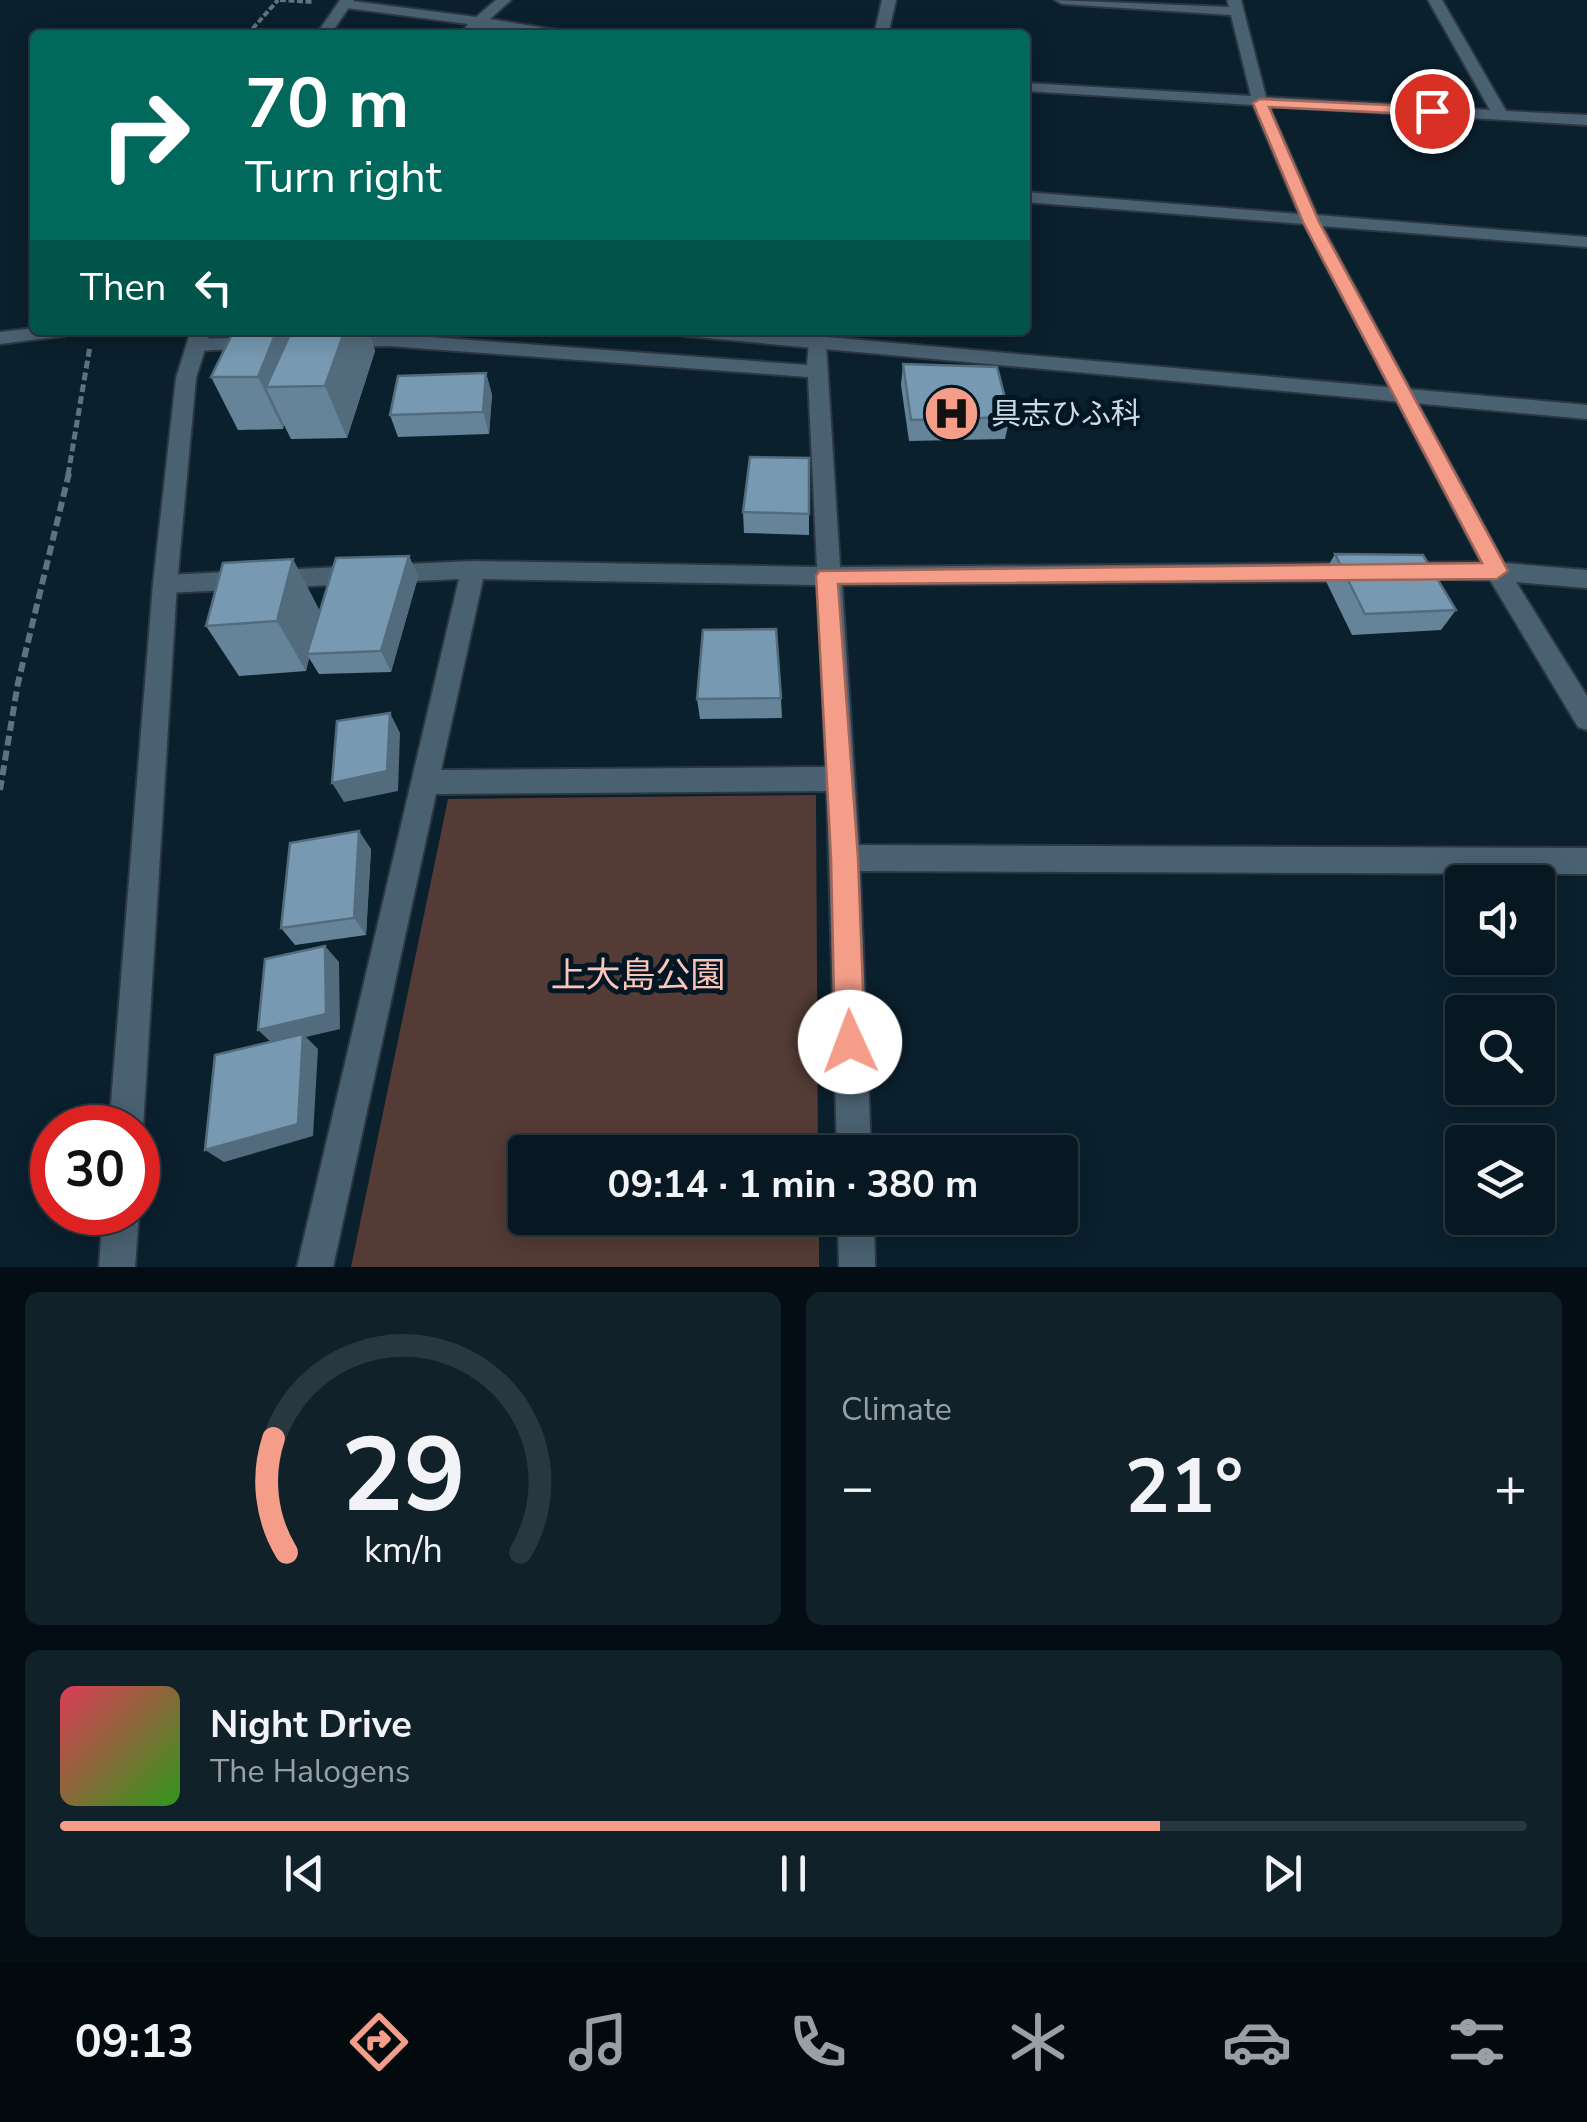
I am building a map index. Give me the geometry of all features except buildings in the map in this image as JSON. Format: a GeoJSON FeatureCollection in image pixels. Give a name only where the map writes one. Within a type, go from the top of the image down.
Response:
{"type":"FeatureCollection","features":[{"type":"Feature","properties":{"kind":"street"},"geometry":{"type":"LineString","coordinates":[[470,30],[504,0]]}},
{"type":"Feature","properties":{"kind":"street"},"geometry":{"type":"LineString","coordinates":[[882,30],[889,0]]}},
{"type":"Feature","properties":{"kind":"street"},"geometry":{"type":"LineString","coordinates":[[1062,0],[1235,6],[1260,103],[1311,222],[1497,571],[1587,719]]}},
{"type":"Feature","properties":{"kind":"street"},"geometry":{"type":"LineString","coordinates":[[1435,0],[1501,114]]}},
{"type":"Feature","properties":{"kind":"street"},"geometry":{"type":"LineString","coordinates":[[325,30],[345,2],[544,30]]}},
{"type":"Feature","properties":{"kind":"street"},"geometry":{"type":"LineString","coordinates":[[1030,87],[1587,120]]}},
{"type":"Feature","properties":{"kind":"street"},"geometry":{"type":"LineString","coordinates":[[1030,198],[1587,242]]}},
{"type":"Feature","properties":{"kind":"street"},"geometry":{"type":"LineString","coordinates":[[0,338],[30,334]]}},
{"type":"Feature","properties":{"kind":"street"},"geometry":{"type":"LineString","coordinates":[[780,335],[1587,412]]}},
{"type":"Feature","properties":{"kind":"street"},"geometry":{"type":"LineString","coordinates":[[818,337],[827,576],[845,858],[853,1135]]}},
{"type":"Feature","properties":{"kind":"street"},"geometry":{"type":"LineString","coordinates":[[128,1105],[166,584],[186,378],[199,338],[274,343]]}},
{"type":"Feature","properties":{"kind":"street"},"geometry":{"type":"LineString","coordinates":[[312,342],[388,340],[819,372]]}},
{"type":"Feature","properties":{"kind":"street"},"geometry":{"type":"LineString","coordinates":[[166,584],[474,570],[827,576],[1497,571],[1587,579]]}},
{"type":"Feature","properties":{"kind":"street"},"geometry":{"type":"LineString","coordinates":[[314,1267],[474,570]]}},
{"type":"Feature","properties":{"kind":"street"},"geometry":{"type":"LineString","coordinates":[[426,782],[840,778]]}},
{"type":"Feature","properties":{"kind":"street"},"geometry":{"type":"LineString","coordinates":[[845,858],[1587,861]]}},
{"type":"Feature","properties":{"kind":"street"},"geometry":{"type":"LineString","coordinates":[[118,1267],[120,1235]]}},
{"type":"Feature","properties":{"kind":"street"},"geometry":{"type":"LineString","coordinates":[[856,1235],[857,1267]]}},
{"type":"Feature","properties":{"kind":"path"},"geometry":{"type":"LineString","coordinates":[[251,30],[278,0]]}},
{"type":"Feature","properties":{"kind":"path"},"geometry":{"type":"LineString","coordinates":[[0,790],[18,683],[72,462],[93,335]]}},
{"type":"Feature","properties":{"kind":"green space","name":"上大島公園"},"geometry":{"type":"Polygon","coordinates":[[[816,795],[818,1135],[508,1135],[508,1235],[819,1235],[819,1267],[351,1267],[448,799],[816,795]]]}},
{"type":"Feature","properties":{"kind":"place","name":"具志ひふ科"},"geometry":{"type":"Point","coordinates":[952,414]}},
{"type":"Feature","properties":{"kind":"route"},"geometry":{"type":"LineString","coordinates":[[850,1042],[845,858],[827,576],[1497,571],[1311,222],[1260,103],[1432,111]]}}]}
